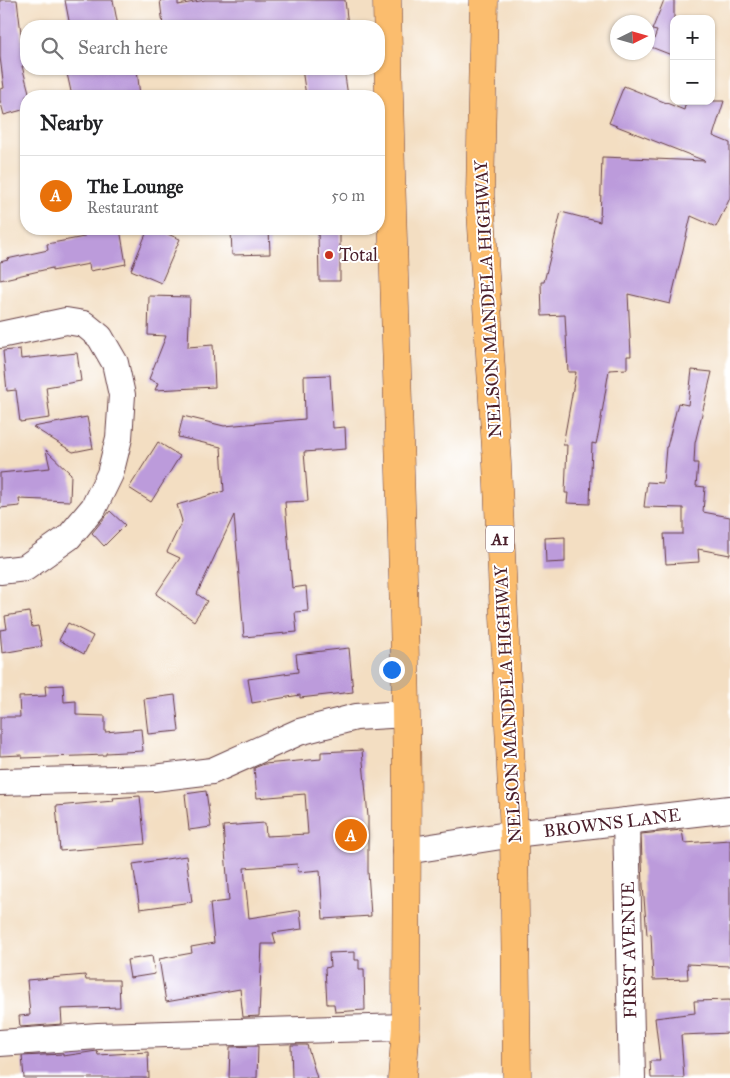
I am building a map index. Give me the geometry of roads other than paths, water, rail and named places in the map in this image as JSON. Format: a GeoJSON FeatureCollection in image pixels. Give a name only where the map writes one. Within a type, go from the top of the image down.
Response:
{"type":"FeatureCollection","features":[{"type":"Feature","properties":{"kind":"highway"},"geometry":{"type":"LineString","coordinates":[[387,0],[406,714],[406,1027],[402,1078]]}},
{"type":"Feature","properties":{"kind":"highway","name":"NELSON MANDELA HIGHWAY"},"geometry":{"type":"LineString","coordinates":[[484,0],[480,195],[497,464],[514,834],[517,1078]]}},
{"type":"Feature","properties":{"kind":"street"},"geometry":{"type":"LineString","coordinates":[[0,335],[66,321],[84,324],[100,337],[115,364],[122,395],[118,438],[110,474],[94,507],[69,537],[25,568],[0,571]]}},
{"type":"Feature","properties":{"kind":"street"},"geometry":{"type":"LineString","coordinates":[[0,782],[154,778],[212,771],[299,732],[356,717],[406,714]]}},
{"type":"Feature","properties":{"kind":"street","name":"BROWNS LANE"},"geometry":{"type":"LineString","coordinates":[[406,851],[514,834],[730,809]]}},
{"type":"Feature","properties":{"kind":"street","name":"FIRST AVENUE"},"geometry":{"type":"LineString","coordinates":[[626,821],[632,1078]]}},
{"type":"Feature","properties":{"kind":"street"},"geometry":{"type":"LineString","coordinates":[[0,1043],[98,1036],[406,1027]]}},
{"type":"Feature","properties":{"kind":"place","name":"Total"},"geometry":{"type":"Point","coordinates":[329,255]}},
{"type":"Feature","properties":{"kind":"place","name":"The Lounge"},"geometry":{"type":"Point","coordinates":[351,835]}}]}
